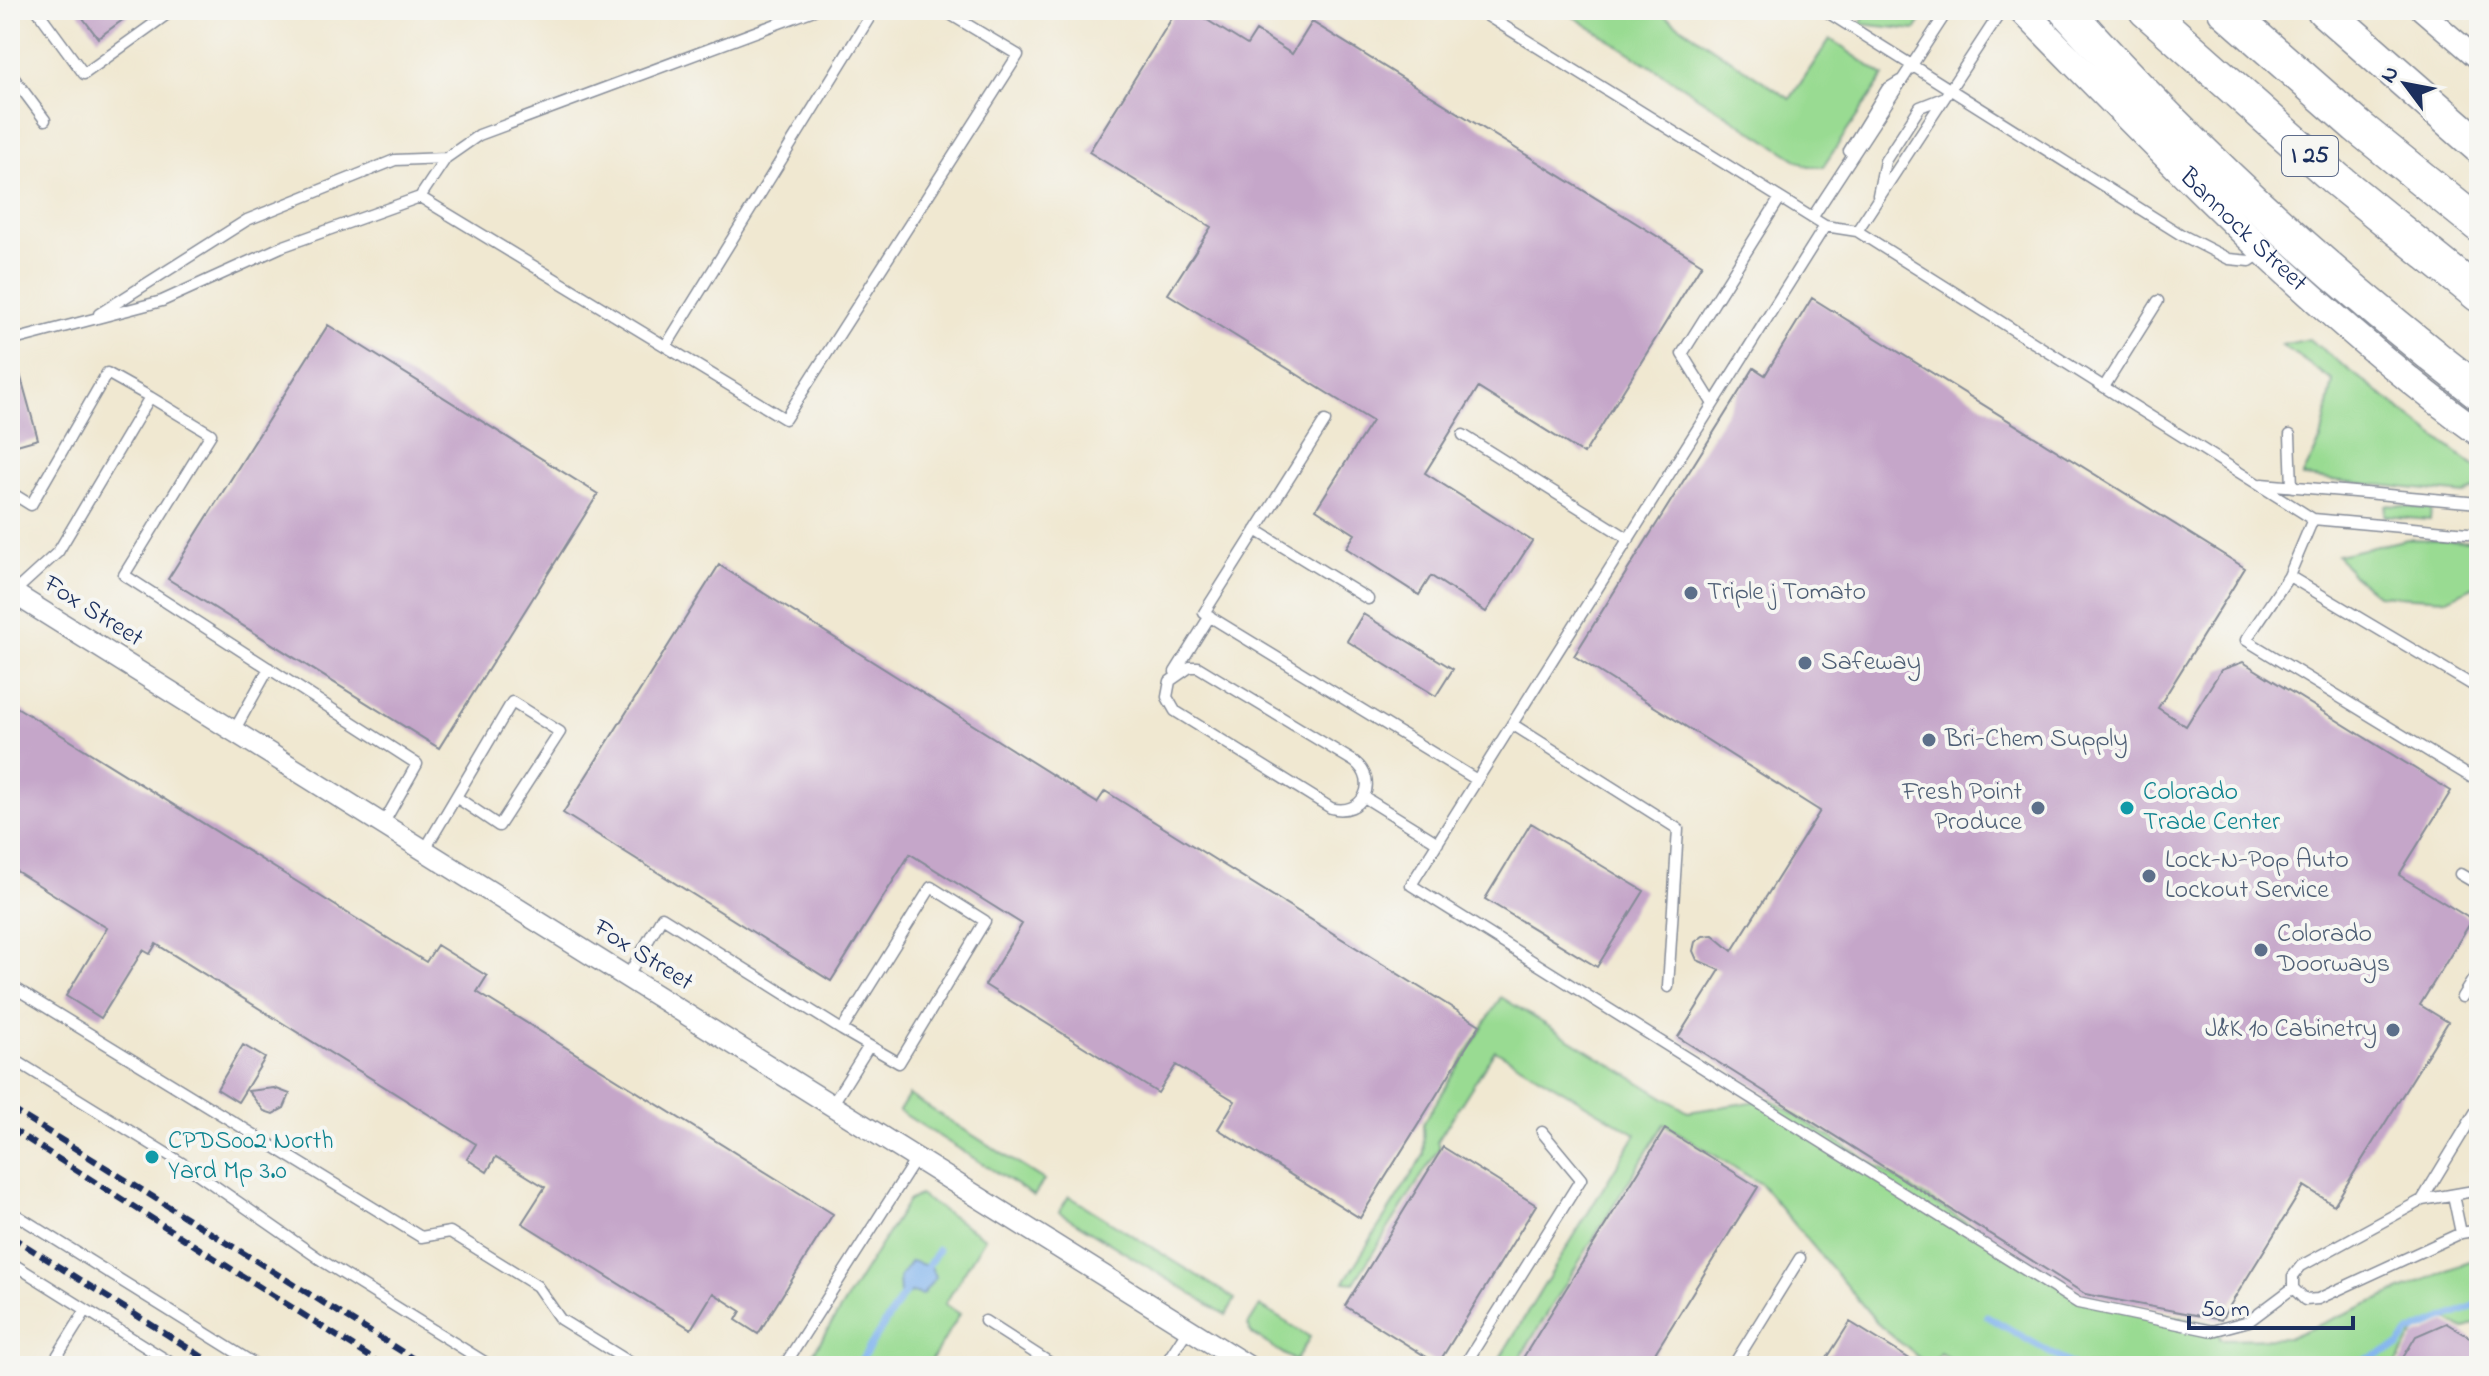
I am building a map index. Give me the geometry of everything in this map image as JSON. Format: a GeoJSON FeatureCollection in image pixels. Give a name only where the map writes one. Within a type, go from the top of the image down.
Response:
{"type":"FeatureCollection","features":[{"type":"Feature","properties":{"kind":"highway"},"geometry":{"type":"LineString","coordinates":[[2066,10],[2177,126],[2292,236],[2479,392]]}},
{"type":"Feature","properties":{"kind":"highway","name":"I 25"},"geometry":{"type":"LineString","coordinates":[[2146,10],[2336,179],[2479,295]]}},
{"type":"Feature","properties":{"kind":"highway"},"geometry":{"type":"LineString","coordinates":[[2225,10],[2357,126],[2479,225]]}},
{"type":"Feature","properties":{"kind":"highway"},"geometry":{"type":"LineString","coordinates":[[2324,10],[2479,146]]}},
{"type":"Feature","properties":{"kind":"street","name":"Bannock Street"},"geometry":{"type":"LineString","coordinates":[[2022,10],[2263,252],[2376,353],[2479,433]]}},
{"type":"Feature","properties":{"kind":"street"},"geometry":{"type":"LineString","coordinates":[[2421,10],[2479,60]]}},
{"type":"Feature","properties":{"kind":"street","name":"Fox Street"},"geometry":{"type":"LineString","coordinates":[[11,592],[1248,1366]]}},
{"type":"Feature","properties":{"kind":"lane"},"geometry":{"type":"LineString","coordinates":[[37,10],[84,74],[173,10]]}},
{"type":"Feature","properties":{"kind":"lane"},"geometry":{"type":"LineString","coordinates":[[10,341],[162,301],[281,247],[420,197],[446,158],[479,135],[814,10]]}},
{"type":"Feature","properties":{"kind":"lane"},"geometry":{"type":"LineString","coordinates":[[666,346],[874,10]]}},
{"type":"Feature","properties":{"kind":"lane"},"geometry":{"type":"LineString","coordinates":[[420,197],[785,419],[1018,55],[943,10]]}},
{"type":"Feature","properties":{"kind":"lane"},"geometry":{"type":"LineString","coordinates":[[1478,10],[1825,226],[1857,231],[2313,519],[2479,534]]}},
{"type":"Feature","properties":{"kind":"lane"},"geometry":{"type":"LineString","coordinates":[[1824,10],[1912,64],[1948,93],[2180,234],[2229,259],[2250,261],[2263,252]]}},
{"type":"Feature","properties":{"kind":"lane"},"geometry":{"type":"LineString","coordinates":[[1812,218],[1948,10]]}},
{"type":"Feature","properties":{"kind":"lane"},"geometry":{"type":"LineString","coordinates":[[1857,231],[2002,10]]}},
{"type":"Feature","properties":{"kind":"lane"},"geometry":{"type":"LineString","coordinates":[[10,73],[45,120]]}},
{"type":"Feature","properties":{"kind":"lane"},"geometry":{"type":"LineString","coordinates":[[88,320],[247,220],[395,160],[446,158]]}},
{"type":"Feature","properties":{"kind":"lane"},"geometry":{"type":"LineString","coordinates":[[1713,404],[1682,354],[1780,198]]}},
{"type":"Feature","properties":{"kind":"lane"},"geometry":{"type":"LineString","coordinates":[[1825,226],[1411,885],[2078,1303],[2212,1331],[2249,1321],[2293,1288]]}},
{"type":"Feature","properties":{"kind":"lane"},"geometry":{"type":"LineString","coordinates":[[2104,387],[2158,301]]}},
{"type":"Feature","properties":{"kind":"lane"},"geometry":{"type":"LineString","coordinates":[[10,492],[31,505],[107,373],[211,434],[124,575],[417,764],[383,824]]}},
{"type":"Feature","properties":{"kind":"lane"},"geometry":{"type":"LineString","coordinates":[[11,592],[58,552],[150,397]]}},
{"type":"Feature","properties":{"kind":"lane"},"geometry":{"type":"LineString","coordinates":[[1325,421],[1204,613],[1477,780]]}},
{"type":"Feature","properties":{"kind":"lane"},"geometry":{"type":"LineString","coordinates":[[1463,435],[1629,539]]}},
{"type":"Feature","properties":{"kind":"lane"},"geometry":{"type":"LineString","coordinates":[[2290,435],[2292,487]]}},
{"type":"Feature","properties":{"kind":"lane"},"geometry":{"type":"LineString","coordinates":[[2257,483],[2479,503]]}},
{"type":"Feature","properties":{"kind":"lane"},"geometry":{"type":"LineString","coordinates":[[2313,519],[2289,576],[2246,640],[2479,782]]}},
{"type":"Feature","properties":{"kind":"lane"},"geometry":{"type":"LineString","coordinates":[[1256,530],[1368,599]]}},
{"type":"Feature","properties":{"kind":"lane"},"geometry":{"type":"LineString","coordinates":[[2289,576],[2479,689]]}},
{"type":"Feature","properties":{"kind":"lane"},"geometry":{"type":"LineString","coordinates":[[1170,681],[1182,669],[1198,667],[1355,762],[1366,774],[1368,783],[1364,797],[1349,809],[1331,808],[1175,711],[1167,697],[1170,681],[1210,616]]}},
{"type":"Feature","properties":{"kind":"lane"},"geometry":{"type":"LineString","coordinates":[[234,731],[269,668]]}},
{"type":"Feature","properties":{"kind":"lane"},"geometry":{"type":"LineString","coordinates":[[424,851],[512,702],[560,732],[499,826],[456,797]]}},
{"type":"Feature","properties":{"kind":"lane"},"geometry":{"type":"LineString","coordinates":[[1512,724],[1678,829],[1668,987]]}},
{"type":"Feature","properties":{"kind":"lane"},"geometry":{"type":"LineString","coordinates":[[1364,797],[1438,843]]}},
{"type":"Feature","properties":{"kind":"lane"},"geometry":{"type":"LineString","coordinates":[[2460,874],[2479,885]]}},
{"type":"Feature","properties":{"kind":"lane"},"geometry":{"type":"LineString","coordinates":[[627,977],[662,917],[842,1030],[899,1063],[985,921],[931,887],[842,1030]]}},
{"type":"Feature","properties":{"kind":"lane"},"geometry":{"type":"LineString","coordinates":[[2462,997],[2479,970]]}},
{"type":"Feature","properties":{"kind":"lane"},"geometry":{"type":"LineString","coordinates":[[10,985],[421,1237],[450,1232],[537,1286],[560,1319],[636,1366]]}},
{"type":"Feature","properties":{"kind":"lane"},"geometry":{"type":"LineString","coordinates":[[832,1105],[869,1046]]}},
{"type":"Feature","properties":{"kind":"lane"},"geometry":{"type":"LineString","coordinates":[[10,1057],[185,1165],[324,1262],[491,1366]]}},
{"type":"Feature","properties":{"kind":"lane"},"geometry":{"type":"LineString","coordinates":[[2422,1200],[2479,1106]]}},
{"type":"Feature","properties":{"kind":"lane"},"geometry":{"type":"LineString","coordinates":[[1464,1366],[1581,1179],[1542,1132]]}},
{"type":"Feature","properties":{"kind":"lane"},"geometry":{"type":"LineString","coordinates":[[784,1366],[916,1159]]}},
{"type":"Feature","properties":{"kind":"lane"},"geometry":{"type":"LineString","coordinates":[[2479,1190],[2422,1200],[2301,1266],[2293,1276],[2293,1288],[2305,1300],[2318,1299],[2461,1233],[2479,1230]]}},
{"type":"Feature","properties":{"kind":"lane"},"geometry":{"type":"LineString","coordinates":[[2453,1195],[2461,1233]]}},
{"type":"Feature","properties":{"kind":"lane"},"geometry":{"type":"LineString","coordinates":[[10,1211],[258,1366]]}},
{"type":"Feature","properties":{"kind":"lane"},"geometry":{"type":"LineString","coordinates":[[1733,1366],[1800,1258]]}},
{"type":"Feature","properties":{"kind":"lane"},"geometry":{"type":"LineString","coordinates":[[10,1262],[176,1366]]}},
{"type":"Feature","properties":{"kind":"lane"},"geometry":{"type":"LineString","coordinates":[[51,1366],[86,1310]]}},
{"type":"Feature","properties":{"kind":"lane"},"geometry":{"type":"LineString","coordinates":[[985,1321],[1053,1366]]}},
{"type":"Feature","properties":{"kind":"lane"},"geometry":{"type":"LineString","coordinates":[[1164,1366],[1188,1329]]}},
{"type":"Feature","properties":{"kind":"green space"},"geometry":{"type":"Polygon","coordinates":[[[1563,10],[1656,10],[1790,99],[1830,39],[1884,76],[1823,167],[1808,167],[1563,10]]]}},
{"type":"Feature","properties":{"kind":"green space"},"geometry":{"type":"Polygon","coordinates":[[[1867,10],[1928,10],[1915,30],[1860,24],[1867,10]]]}},
{"type":"Feature","properties":{"kind":"green space"},"geometry":{"type":"Polygon","coordinates":[[[2309,339],[2479,470],[2479,488],[2465,494],[2302,477],[2321,440],[2333,381],[2282,345],[2309,339]]]}},
{"type":"Feature","properties":{"kind":"green space"},"geometry":{"type":"Polygon","coordinates":[[[2386,505],[2431,509],[2430,520],[2385,516],[2386,505]]]}},
{"type":"Feature","properties":{"kind":"green space"},"geometry":{"type":"Polygon","coordinates":[[[2408,539],[2479,541],[2479,584],[2447,599],[2377,595],[2353,575],[2337,555],[2408,539]]]}},
{"type":"Feature","properties":{"kind":"green space"},"geometry":{"type":"Polygon","coordinates":[[[1501,997],[1688,1112],[1770,1099],[2086,1298],[2219,1325],[2220,1339],[2288,1338],[2479,1257],[2479,1321],[2464,1330],[2446,1319],[2416,1332],[2394,1366],[1961,1366],[1940,1353],[1929,1366],[1880,1326],[1761,1184],[1664,1124],[1515,1366],[1495,1366],[1636,1134],[1495,1050],[1437,1142],[1440,1147],[1354,1283],[1344,1282],[1424,1155],[1423,1124],[1501,997]]]}},
{"type":"Feature","properties":{"kind":"green space"},"geometry":{"type":"Polygon","coordinates":[[[909,1095],[1044,1180],[1034,1196],[899,1111],[909,1095]]]}},
{"type":"Feature","properties":{"kind":"green space"},"geometry":{"type":"Polygon","coordinates":[[[919,1195],[985,1238],[945,1304],[960,1314],[928,1366],[805,1366],[908,1201],[919,1195]]]}},
{"type":"Feature","properties":{"kind":"green space"},"geometry":{"type":"Polygon","coordinates":[[[1069,1196],[1235,1299],[1226,1315],[1059,1212],[1069,1196]]]}},
{"type":"Feature","properties":{"kind":"green space"},"geometry":{"type":"Polygon","coordinates":[[[1260,1306],[1310,1337],[1295,1361],[1252,1334],[1248,1325],[1260,1306]]]}},
{"type":"Feature","properties":{"kind":"water"},"geometry":{"type":"Polygon","coordinates":[[[911,1261],[931,1267],[936,1277],[922,1295],[913,1292],[904,1296],[900,1294],[899,1278],[911,1261]]]}},
{"type":"Feature","properties":{"kind":"building"},"geometry":{"type":"Polygon","coordinates":[[[77,10],[136,10],[98,38],[77,10]]]}},
{"type":"Feature","properties":{"kind":"building"},"geometry":{"type":"Polygon","coordinates":[[[1177,10],[1191,10],[1247,45],[1256,31],[1292,54],[1312,22],[1702,264],[1584,454],[1478,388],[1425,473],[1532,541],[1486,612],[1431,576],[1419,595],[1346,548],[1355,534],[1316,509],[1372,421],[1168,294],[1211,227],[1089,152],[1177,10]]]}},
{"type":"Feature","properties":{"kind":"building","name":"Colorado Trade Center"},"geometry":{"type":"Polygon","coordinates":[[[1812,298],[2245,568],[2158,708],[2186,726],[2221,670],[2243,662],[2451,791],[2399,875],[2472,920],[2420,1005],[2448,1022],[2334,1205],[2304,1186],[2221,1320],[2085,1294],[1678,1037],[1720,970],[1697,960],[1693,951],[1695,942],[1703,936],[1713,935],[1732,951],[1820,811],[1574,656],[1754,368],[1765,375],[1812,298]]]}},
{"type":"Feature","properties":{"kind":"building"},"geometry":{"type":"Polygon","coordinates":[[[328,325],[598,494],[439,748],[168,579],[328,325]]]}},
{"type":"Feature","properties":{"kind":"building"},"geometry":{"type":"Polygon","coordinates":[[[15,356],[38,439],[10,447],[10,357],[15,356]]]}},
{"type":"Feature","properties":{"kind":"building"},"geometry":{"type":"Polygon","coordinates":[[[719,565],[1097,803],[1105,791],[1480,1025],[1360,1218],[1218,1129],[1235,1101],[1176,1065],[1158,1093],[985,985],[1022,924],[910,854],[831,981],[563,813],[719,565]]]}},
{"type":"Feature","properties":{"kind":"building"},"geometry":{"type":"Polygon","coordinates":[[[1363,614],[1453,669],[1436,696],[1347,641],[1363,614]]]}},
{"type":"Feature","properties":{"kind":"building"},"geometry":{"type":"Polygon","coordinates":[[[10,703],[426,962],[437,945],[487,976],[477,992],[833,1214],[758,1334],[736,1320],[741,1311],[713,1293],[691,1329],[522,1223],[545,1187],[496,1157],[487,1172],[467,1159],[476,1144],[156,944],[150,954],[143,950],[101,1018],[66,996],[107,928],[10,867],[10,703]]]}},
{"type":"Feature","properties":{"kind":"building"},"geometry":{"type":"Polygon","coordinates":[[[1531,823],[1644,891],[1597,967],[1485,899],[1531,823]]]}},
{"type":"Feature","properties":{"kind":"building"},"geometry":{"type":"Polygon","coordinates":[[[243,1045],[265,1058],[238,1102],[217,1089],[243,1045]]]}},
{"type":"Feature","properties":{"kind":"building"},"geometry":{"type":"Polygon","coordinates":[[[274,1088],[290,1094],[284,1108],[273,1114],[264,1111],[248,1091],[274,1088]]]}},
{"type":"Feature","properties":{"kind":"building"},"geometry":{"type":"Polygon","coordinates":[[[1665,1129],[1758,1187],[1647,1366],[1518,1366],[1665,1129]]]}},
{"type":"Feature","properties":{"kind":"building"},"geometry":{"type":"Polygon","coordinates":[[[1443,1147],[1536,1205],[1438,1364],[1345,1306],[1443,1147]]]}},
{"type":"Feature","properties":{"kind":"building"},"geometry":{"type":"Polygon","coordinates":[[[1850,1322],[1921,1366],[1822,1366],[1850,1322]]]}},
{"type":"Feature","properties":{"kind":"building"},"geometry":{"type":"Polygon","coordinates":[[[2446,1323],[2479,1343],[2479,1366],[2398,1366],[2416,1336],[2446,1323]]]}},
{"type":"Feature","properties":{"kind":"waterway"},"geometry":{"type":"LineString","coordinates":[[923,1274],[938,1250]]}},
{"type":"Feature","properties":{"kind":"waterway"},"geometry":{"type":"LineString","coordinates":[[857,1366],[908,1288]]}},
{"type":"Feature","properties":{"kind":"waterway"},"geometry":{"type":"LineString","coordinates":[[2350,1366],[2399,1346],[2409,1333],[2479,1304]]}},
{"type":"Feature","properties":{"kind":"waterway"},"geometry":{"type":"LineString","coordinates":[[1987,1316],[2073,1366]]}},
{"type":"Feature","properties":{"kind":"railway"},"geometry":{"type":"LineString","coordinates":[[10,1108],[425,1366]]}},
{"type":"Feature","properties":{"kind":"railway"},"geometry":{"type":"LineString","coordinates":[[10,1128],[384,1366]]}},
{"type":"Feature","properties":{"kind":"railway"},"geometry":{"type":"LineString","coordinates":[[10,1236],[217,1366]]}},
{"type":"Feature","properties":{"kind":"place","name":"Triple j Tomato"},"geometry":{"type":"Point","coordinates":[1691,593]}},
{"type":"Feature","properties":{"kind":"place","name":"Safeway"},"geometry":{"type":"Point","coordinates":[1805,663]}},
{"type":"Feature","properties":{"kind":"place","name":"Bri-Chem Supply"},"geometry":{"type":"Point","coordinates":[1929,740]}},
{"type":"Feature","properties":{"kind":"place","name":"Fresh Point Produce"},"geometry":{"type":"Point","coordinates":[2038,808]}},
{"type":"Feature","properties":{"kind":"place","name":"Colorado Trade Center"},"geometry":{"type":"Point","coordinates":[2127,808]}},
{"type":"Feature","properties":{"kind":"place","name":"Lock-N-Pop Auto Lockout Service"},"geometry":{"type":"Point","coordinates":[2149,876]}},
{"type":"Feature","properties":{"kind":"place","name":"Colorado Doorways"},"geometry":{"type":"Point","coordinates":[2261,950]}},
{"type":"Feature","properties":{"kind":"place","name":"J&K 10 Cabinetry"},"geometry":{"type":"Point","coordinates":[2393,1030]}},
{"type":"Feature","properties":{"kind":"place","name":"CPDS002 North Yard Mp 3.0"},"geometry":{"type":"Point","coordinates":[152,1157]}}]}
